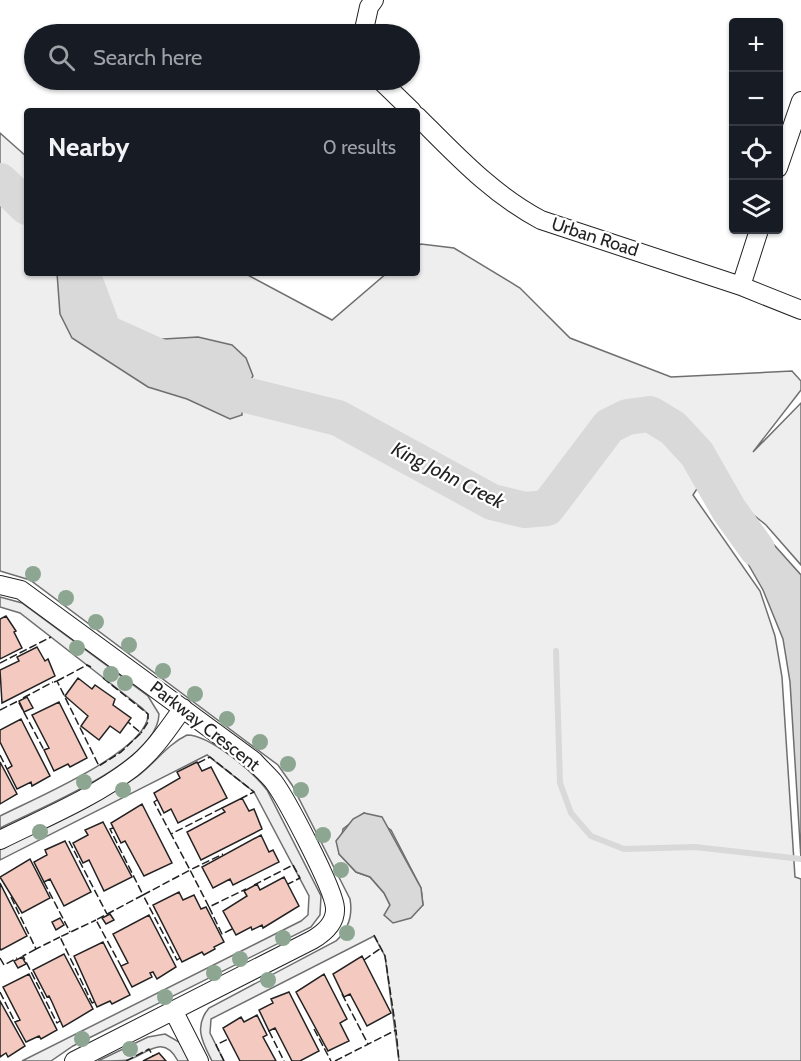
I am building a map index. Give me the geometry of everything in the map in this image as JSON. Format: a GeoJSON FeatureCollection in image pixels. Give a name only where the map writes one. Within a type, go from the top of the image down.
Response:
{"type":"FeatureCollection","features":[{"type":"Feature","properties":{"kind":"street"},"geometry":{"type":"LineString","coordinates":[[365,24],[369,7],[374,0]]}},
{"type":"Feature","properties":{"kind":"street"},"geometry":{"type":"LineString","coordinates":[[390,90],[409,108]]}},
{"type":"Feature","properties":{"kind":"street"},"geometry":{"type":"LineString","coordinates":[[783,153],[801,101]]}},
{"type":"Feature","properties":{"kind":"street","name":"Urban Road"},"geometry":{"type":"LineString","coordinates":[[420,119],[489,187],[511,204],[541,220],[741,286],[801,310]]}},
{"type":"Feature","properties":{"kind":"street"},"geometry":{"type":"LineString","coordinates":[[741,286],[758,234]]}},
{"type":"Feature","properties":{"kind":"street","name":"Parkway Crescent"},"geometry":{"type":"LineString","coordinates":[[0,585],[21,590],[254,761],[274,782],[328,887],[335,910],[331,923],[324,933],[312,940],[74,1061]]}},
{"type":"Feature","properties":{"kind":"street"},"geometry":{"type":"LineString","coordinates":[[0,840],[105,786],[132,768],[154,747],[183,708]]}},
{"type":"Feature","properties":{"kind":"street"},"geometry":{"type":"LineString","coordinates":[[173,1010],[199,1061]]}},
{"type":"Feature","properties":{"kind":"shaded area"},"geometry":{"type":"Polygon","coordinates":[[[0,133],[24,154],[24,276],[250,276],[332,320],[383,276],[420,276],[421,244],[454,248],[520,288],[570,338],[671,377],[792,371],[801,381],[801,390],[753,452],[801,403],[801,565],[766,525],[705,476],[693,495],[760,591],[775,636],[782,677],[795,877],[801,879],[801,1061],[399,1061],[385,956],[374,936],[211,1019],[210,1033],[224,1061],[212,1061],[201,1035],[201,1022],[209,1008],[336,941],[349,922],[350,899],[292,785],[278,765],[30,580],[0,571],[0,133]],[[364,813],[343,829],[339,854],[356,872],[370,877],[384,893],[390,905],[423,905],[421,888],[391,830],[364,813]]]}},
{"type":"Feature","properties":{"kind":"shaded area"},"geometry":{"type":"Polygon","coordinates":[[[57,276],[83,276],[104,333],[129,341],[198,337],[232,345],[246,358],[253,376],[242,394],[242,415],[230,419],[187,399],[148,387],[72,338],[60,314],[57,276]]]}},
{"type":"Feature","properties":{"kind":"shaded area"},"geometry":{"type":"Polygon","coordinates":[[[729,510],[759,528],[801,575],[801,859],[790,682],[783,639],[763,590],[724,522],[729,510]]]}},
{"type":"Feature","properties":{"kind":"shaded area"},"geometry":{"type":"Polygon","coordinates":[[[0,597],[22,603],[148,696],[159,714],[153,732],[139,749],[119,766],[94,782],[0,828],[0,816],[86,773],[130,743],[143,728],[148,714],[20,613],[0,607],[0,597]]]}},
{"type":"Feature","properties":{"kind":"shaded area"},"geometry":{"type":"Polygon","coordinates":[[[187,735],[207,741],[219,748],[242,765],[267,790],[321,896],[320,915],[311,927],[73,1046],[51,1061],[22,1061],[301,921],[308,915],[309,896],[254,792],[207,755],[0,860],[0,849],[103,798],[142,773],[173,744],[187,735]]]}},
{"type":"Feature","properties":{"kind":"shaded area"},"geometry":{"type":"Polygon","coordinates":[[[364,813],[382,817],[421,888],[423,905],[411,918],[393,923],[384,915],[390,905],[384,893],[370,877],[356,872],[339,854],[336,841],[353,819],[364,813]]]}},
{"type":"Feature","properties":{"kind":"shaded area"},"geometry":{"type":"Polygon","coordinates":[[[165,1034],[179,1042],[191,1061],[178,1061],[167,1048],[161,1047],[128,1060],[98,1061],[148,1037],[165,1034]]]}},
{"type":"Feature","properties":{"kind":"building"},"geometry":{"type":"Polygon","coordinates":[[[6,616],[16,631],[14,632],[22,648],[0,659],[0,619],[6,616]]]}},
{"type":"Feature","properties":{"kind":"building"},"geometry":{"type":"Polygon","coordinates":[[[37,647],[45,661],[48,659],[55,676],[2,703],[0,670],[19,661],[17,657],[37,647]]]}},
{"type":"Feature","properties":{"kind":"building"},"geometry":{"type":"Polygon","coordinates":[[[78,678],[92,689],[95,685],[115,699],[113,705],[131,718],[120,733],[110,726],[99,740],[81,726],[88,716],[65,696],[78,678]]]}},
{"type":"Feature","properties":{"kind":"building"},"geometry":{"type":"Polygon","coordinates":[[[27,697],[33,708],[24,712],[19,701],[27,697]]]}},
{"type":"Feature","properties":{"kind":"building"},"geometry":{"type":"Polygon","coordinates":[[[59,702],[87,758],[70,767],[68,764],[54,771],[44,750],[49,748],[32,715],[59,702]]]}},
{"type":"Feature","properties":{"kind":"building"},"geometry":{"type":"Polygon","coordinates":[[[21,719],[50,776],[32,786],[31,782],[17,789],[7,769],[12,766],[0,742],[0,730],[21,719]]]}},
{"type":"Feature","properties":{"kind":"building"},"geometry":{"type":"Polygon","coordinates":[[[0,762],[17,794],[0,804],[0,762]]]}},
{"type":"Feature","properties":{"kind":"building"},"geometry":{"type":"Polygon","coordinates":[[[197,762],[202,771],[211,767],[227,798],[178,823],[171,809],[164,813],[154,793],[180,778],[177,772],[197,762]]]}},
{"type":"Feature","properties":{"kind":"building"},"geometry":{"type":"Polygon","coordinates":[[[242,798],[249,811],[254,809],[262,829],[201,860],[187,832],[225,812],[222,808],[242,798]]]}},
{"type":"Feature","properties":{"kind":"building"},"geometry":{"type":"Polygon","coordinates":[[[142,804],[172,863],[144,876],[125,841],[121,843],[111,823],[142,804]]]}},
{"type":"Feature","properties":{"kind":"building"},"geometry":{"type":"Polygon","coordinates":[[[103,822],[132,877],[104,891],[89,860],[83,863],[73,843],[88,835],[85,830],[103,822]]]}},
{"type":"Feature","properties":{"kind":"building"},"geometry":{"type":"Polygon","coordinates":[[[261,835],[269,852],[273,850],[279,862],[233,885],[230,879],[213,888],[202,867],[261,835]]]}},
{"type":"Feature","properties":{"kind":"building"},"geometry":{"type":"Polygon","coordinates":[[[65,841],[91,892],[64,906],[50,879],[44,882],[34,862],[47,855],[45,850],[65,841]]]}},
{"type":"Feature","properties":{"kind":"building"},"geometry":{"type":"Polygon","coordinates":[[[30,859],[50,898],[22,913],[0,877],[30,859]]]}},
{"type":"Feature","properties":{"kind":"building"},"geometry":{"type":"Polygon","coordinates":[[[284,877],[299,906],[263,928],[262,925],[252,930],[251,927],[236,935],[223,911],[247,896],[244,891],[257,884],[260,890],[284,877]]]}},
{"type":"Feature","properties":{"kind":"building"},"geometry":{"type":"Polygon","coordinates":[[[0,883],[27,936],[1,950],[0,948],[0,883]]]}},
{"type":"Feature","properties":{"kind":"building"},"geometry":{"type":"Polygon","coordinates":[[[179,892],[183,900],[194,895],[201,909],[206,907],[224,942],[204,955],[202,952],[182,962],[153,905],[179,892]]]}},
{"type":"Feature","properties":{"kind":"building"},"geometry":{"type":"Polygon","coordinates":[[[110,914],[114,920],[106,924],[102,918],[110,914]]]}},
{"type":"Feature","properties":{"kind":"building"},"geometry":{"type":"Polygon","coordinates":[[[149,915],[176,967],[157,979],[153,972],[150,973],[152,977],[132,987],[121,966],[128,963],[113,934],[149,915]]]}},
{"type":"Feature","properties":{"kind":"building"},"geometry":{"type":"Polygon","coordinates":[[[60,918],[64,925],[56,930],[52,922],[60,918]]]}},
{"type":"Feature","properties":{"kind":"building"},"geometry":{"type":"Polygon","coordinates":[[[103,942],[130,995],[112,1004],[110,1001],[97,1007],[74,956],[103,942]]]}},
{"type":"Feature","properties":{"kind":"building"},"geometry":{"type":"Polygon","coordinates":[[[64,954],[93,1009],[63,1027],[49,996],[47,997],[33,970],[64,954]]]}},
{"type":"Feature","properties":{"kind":"building"},"geometry":{"type":"Polygon","coordinates":[[[362,956],[391,1013],[367,1026],[350,994],[344,997],[333,974],[362,956]]]}},
{"type":"Feature","properties":{"kind":"building"},"geometry":{"type":"Polygon","coordinates":[[[22,957],[26,964],[18,968],[14,961],[22,957]]]}},
{"type":"Feature","properties":{"kind":"building"},"geometry":{"type":"Polygon","coordinates":[[[29,974],[57,1030],[41,1039],[39,1036],[26,1042],[15,1022],[20,1020],[3,987],[29,974]]]}},
{"type":"Feature","properties":{"kind":"building"},"geometry":{"type":"Polygon","coordinates":[[[324,974],[347,1019],[340,1023],[349,1041],[328,1051],[296,992],[324,974]]]}},
{"type":"Feature","properties":{"kind":"building"},"geometry":{"type":"Polygon","coordinates":[[[289,992],[319,1051],[300,1061],[292,1061],[275,1028],[269,1031],[259,1010],[273,1003],[271,999],[289,992]]]}},
{"type":"Feature","properties":{"kind":"building"},"geometry":{"type":"Polygon","coordinates":[[[0,1001],[25,1046],[8,1057],[6,1053],[0,1057],[0,1001]]]}},
{"type":"Feature","properties":{"kind":"building"},"geometry":{"type":"Polygon","coordinates":[[[257,1015],[267,1035],[263,1037],[276,1061],[240,1061],[223,1028],[241,1017],[244,1022],[257,1015]]]}},
{"type":"Feature","properties":{"kind":"building"},"geometry":{"type":"Polygon","coordinates":[[[159,1053],[166,1061],[143,1061],[159,1053]]]}},
{"type":"Feature","properties":{"kind":"waterway","name":"King John Creek"},"geometry":{"type":"LineString","coordinates":[[0,181],[24,204]]}},
{"type":"Feature","properties":{"kind":"waterway","name":"King John Creek"},"geometry":{"type":"LineString","coordinates":[[83,276],[104,332],[242,394],[338,418],[492,502],[525,510],[547,508],[609,426],[627,417],[650,414],[673,428],[697,454],[729,510],[757,549]]}},
{"type":"Feature","properties":{"kind":"waterway"},"geometry":{"type":"LineString","coordinates":[[556,651],[560,783],[571,813],[591,836],[624,849],[695,847],[801,859]]}},
{"type":"Feature","properties":{"kind":"fence"},"geometry":{"type":"LineString","coordinates":[[0,663],[51,637]]}},
{"type":"Feature","properties":{"kind":"fence"},"geometry":{"type":"LineString","coordinates":[[57,681],[87,665],[91,667]]}},
{"type":"Feature","properties":{"kind":"fence"},"geometry":{"type":"LineString","coordinates":[[103,678],[148,714],[148,722],[141,733]]}},
{"type":"Feature","properties":{"kind":"fence"},"geometry":{"type":"LineString","coordinates":[[54,682],[57,681],[99,766],[121,752],[141,733],[128,722]]}},
{"type":"Feature","properties":{"kind":"fence"},"geometry":{"type":"LineString","coordinates":[[23,698],[53,682]]}},
{"type":"Feature","properties":{"kind":"fence"},"geometry":{"type":"LineString","coordinates":[[0,710],[18,701],[44,750]]}},
{"type":"Feature","properties":{"kind":"fence"},"geometry":{"type":"LineString","coordinates":[[0,755],[7,769]]}},
{"type":"Feature","properties":{"kind":"fence"},"geometry":{"type":"LineString","coordinates":[[198,763],[210,757],[254,792],[242,798]]}},
{"type":"Feature","properties":{"kind":"fence"},"geometry":{"type":"LineString","coordinates":[[157,800],[154,802],[171,834]]}},
{"type":"Feature","properties":{"kind":"fence"},"geometry":{"type":"LineString","coordinates":[[180,958],[177,960],[143,895],[190,870],[171,834],[222,808]]}},
{"type":"Feature","properties":{"kind":"fence"},"geometry":{"type":"LineString","coordinates":[[113,828],[110,829],[143,895],[96,920],[121,966]]}},
{"type":"Feature","properties":{"kind":"fence"},"geometry":{"type":"LineString","coordinates":[[69,841],[107,914]]}},
{"type":"Feature","properties":{"kind":"fence"},"geometry":{"type":"LineString","coordinates":[[209,907],[190,870],[223,854]]}},
{"type":"Feature","properties":{"kind":"fence"},"geometry":{"type":"LineString","coordinates":[[254,885],[293,865],[300,878],[288,884]]}},
{"type":"Feature","properties":{"kind":"fence"},"geometry":{"type":"LineString","coordinates":[[44,882],[70,932]]}},
{"type":"Feature","properties":{"kind":"fence"},"geometry":{"type":"LineString","coordinates":[[232,929],[222,934],[209,907],[246,889]]}},
{"type":"Feature","properties":{"kind":"fence"},"geometry":{"type":"LineString","coordinates":[[11,897],[36,949],[60,937]]}},
{"type":"Feature","properties":{"kind":"fence"},"geometry":{"type":"LineString","coordinates":[[94,1002],[92,1003],[60,937],[96,920]]}},
{"type":"Feature","properties":{"kind":"fence"},"geometry":{"type":"LineString","coordinates":[[374,935],[385,956],[396,1030]]}},
{"type":"Feature","properties":{"kind":"fence"},"geometry":{"type":"LineString","coordinates":[[364,960],[381,948]]}},
{"type":"Feature","properties":{"kind":"fence"},"geometry":{"type":"LineString","coordinates":[[36,949],[23,956],[57,1023],[60,1021]]}},
{"type":"Feature","properties":{"kind":"fence"},"geometry":{"type":"LineString","coordinates":[[0,958],[4,965],[17,958]]}},
{"type":"Feature","properties":{"kind":"fence"},"geometry":{"type":"LineString","coordinates":[[0,992],[15,1022]]}},
{"type":"Feature","properties":{"kind":"fence"},"geometry":{"type":"LineString","coordinates":[[342,994],[368,1044]]}},
{"type":"Feature","properties":{"kind":"fence"},"geometry":{"type":"LineString","coordinates":[[314,1029],[331,1061]]}},
{"type":"Feature","properties":{"kind":"fence"},"geometry":{"type":"LineString","coordinates":[[335,1061],[396,1030],[399,1061]]}},
{"type":"Feature","properties":{"kind":"fence"},"geometry":{"type":"LineString","coordinates":[[269,1031],[284,1061]]}},
{"type":"Feature","properties":{"kind":"fence"},"geometry":{"type":"LineString","coordinates":[[224,1061],[216,1045],[228,1039]]}},
{"type":"Feature","properties":{"kind":"fence"},"geometry":{"type":"LineString","coordinates":[[126,1061],[149,1049],[153,1056]]}}]}
